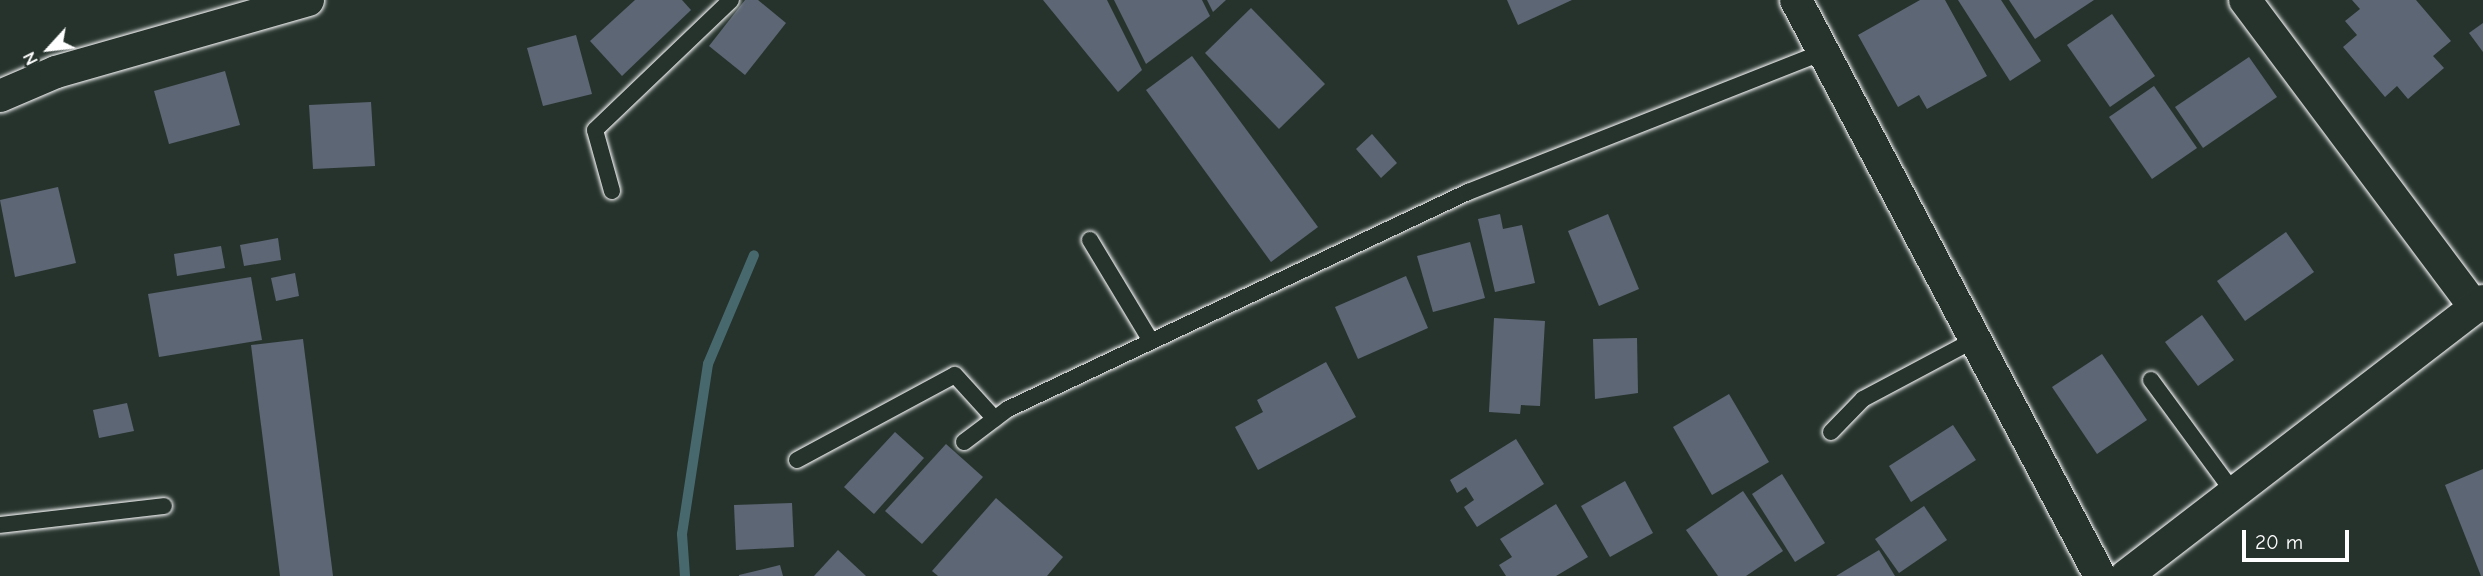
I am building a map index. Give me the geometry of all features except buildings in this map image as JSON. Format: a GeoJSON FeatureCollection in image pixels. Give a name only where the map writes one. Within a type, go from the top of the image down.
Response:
{"type":"FeatureCollection","features":[{"type":"Feature","properties":{"kind":"street"},"geometry":{"type":"LineString","coordinates":[[0,96],[56,72],[308,0]]}},
{"type":"Feature","properties":{"kind":"street"},"geometry":{"type":"LineString","coordinates":[[1796,0],[1972,341],[2100,576]]}},
{"type":"Feature","properties":{"kind":"street"},"geometry":{"type":"LineString","coordinates":[[2126,576],[2479,304],[2245,0]]}},
{"type":"Feature","properties":{"kind":"lane"},"geometry":{"type":"LineString","coordinates":[[612,191],[595,130],[731,0]]}},
{"type":"Feature","properties":{"kind":"lane"},"geometry":{"type":"LineString","coordinates":[[964,442],[995,419],[1151,341],[1468,192],[1823,52]]}},
{"type":"Feature","properties":{"kind":"lane"},"geometry":{"type":"LineString","coordinates":[[1090,240],[1151,341]]}},
{"type":"Feature","properties":{"kind":"lane"},"geometry":{"type":"LineString","coordinates":[[1831,432],[1863,399],[1972,341]]}},
{"type":"Feature","properties":{"kind":"lane"},"geometry":{"type":"LineString","coordinates":[[797,460],[955,375],[995,419]]}},
{"type":"Feature","properties":{"kind":"lane"},"geometry":{"type":"LineString","coordinates":[[2151,380],[2234,493]]}},
{"type":"Feature","properties":{"kind":"lane"},"geometry":{"type":"LineString","coordinates":[[0,525],[164,506]]}},
{"type":"Feature","properties":{"kind":"waterway"},"geometry":{"type":"LineString","coordinates":[[685,576],[682,534],[708,364],[754,255]]}}]}
